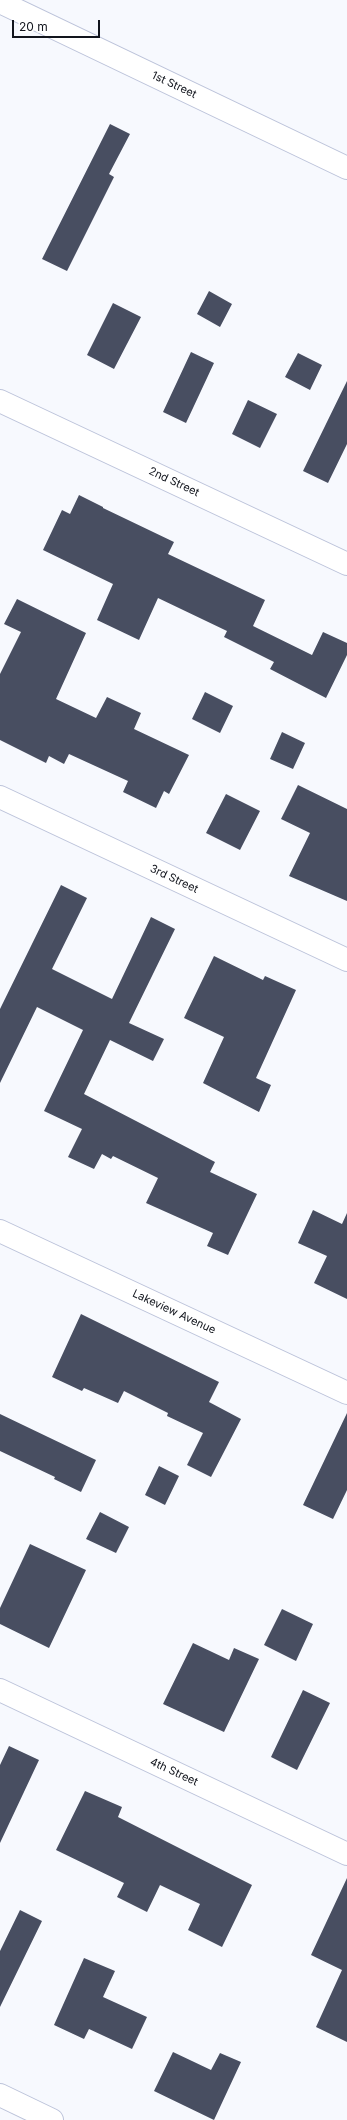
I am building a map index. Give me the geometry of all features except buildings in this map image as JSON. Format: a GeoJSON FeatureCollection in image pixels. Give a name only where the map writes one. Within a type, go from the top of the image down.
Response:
{"type":"FeatureCollection","features":[{"type":"Feature","properties":{"kind":"street","name":"1st Street"},"geometry":{"type":"LineString","coordinates":[[0,2],[347,168]]}},
{"type":"Feature","properties":{"kind":"street","name":"2nd Street"},"geometry":{"type":"LineString","coordinates":[[0,401],[347,564]]}},
{"type":"Feature","properties":{"kind":"street","name":"3rd Street"},"geometry":{"type":"LineString","coordinates":[[0,797],[347,960]]}},
{"type":"Feature","properties":{"kind":"street","name":"Lakeview Avenue"},"geometry":{"type":"LineString","coordinates":[[0,1231],[347,1393]]}},
{"type":"Feature","properties":{"kind":"street","name":"4th Street"},"geometry":{"type":"LineString","coordinates":[[0,1690],[347,1854]]}},
{"type":"Feature","properties":{"kind":"street"},"geometry":{"type":"LineString","coordinates":[[0,2095],[52,2120]]}}]}
